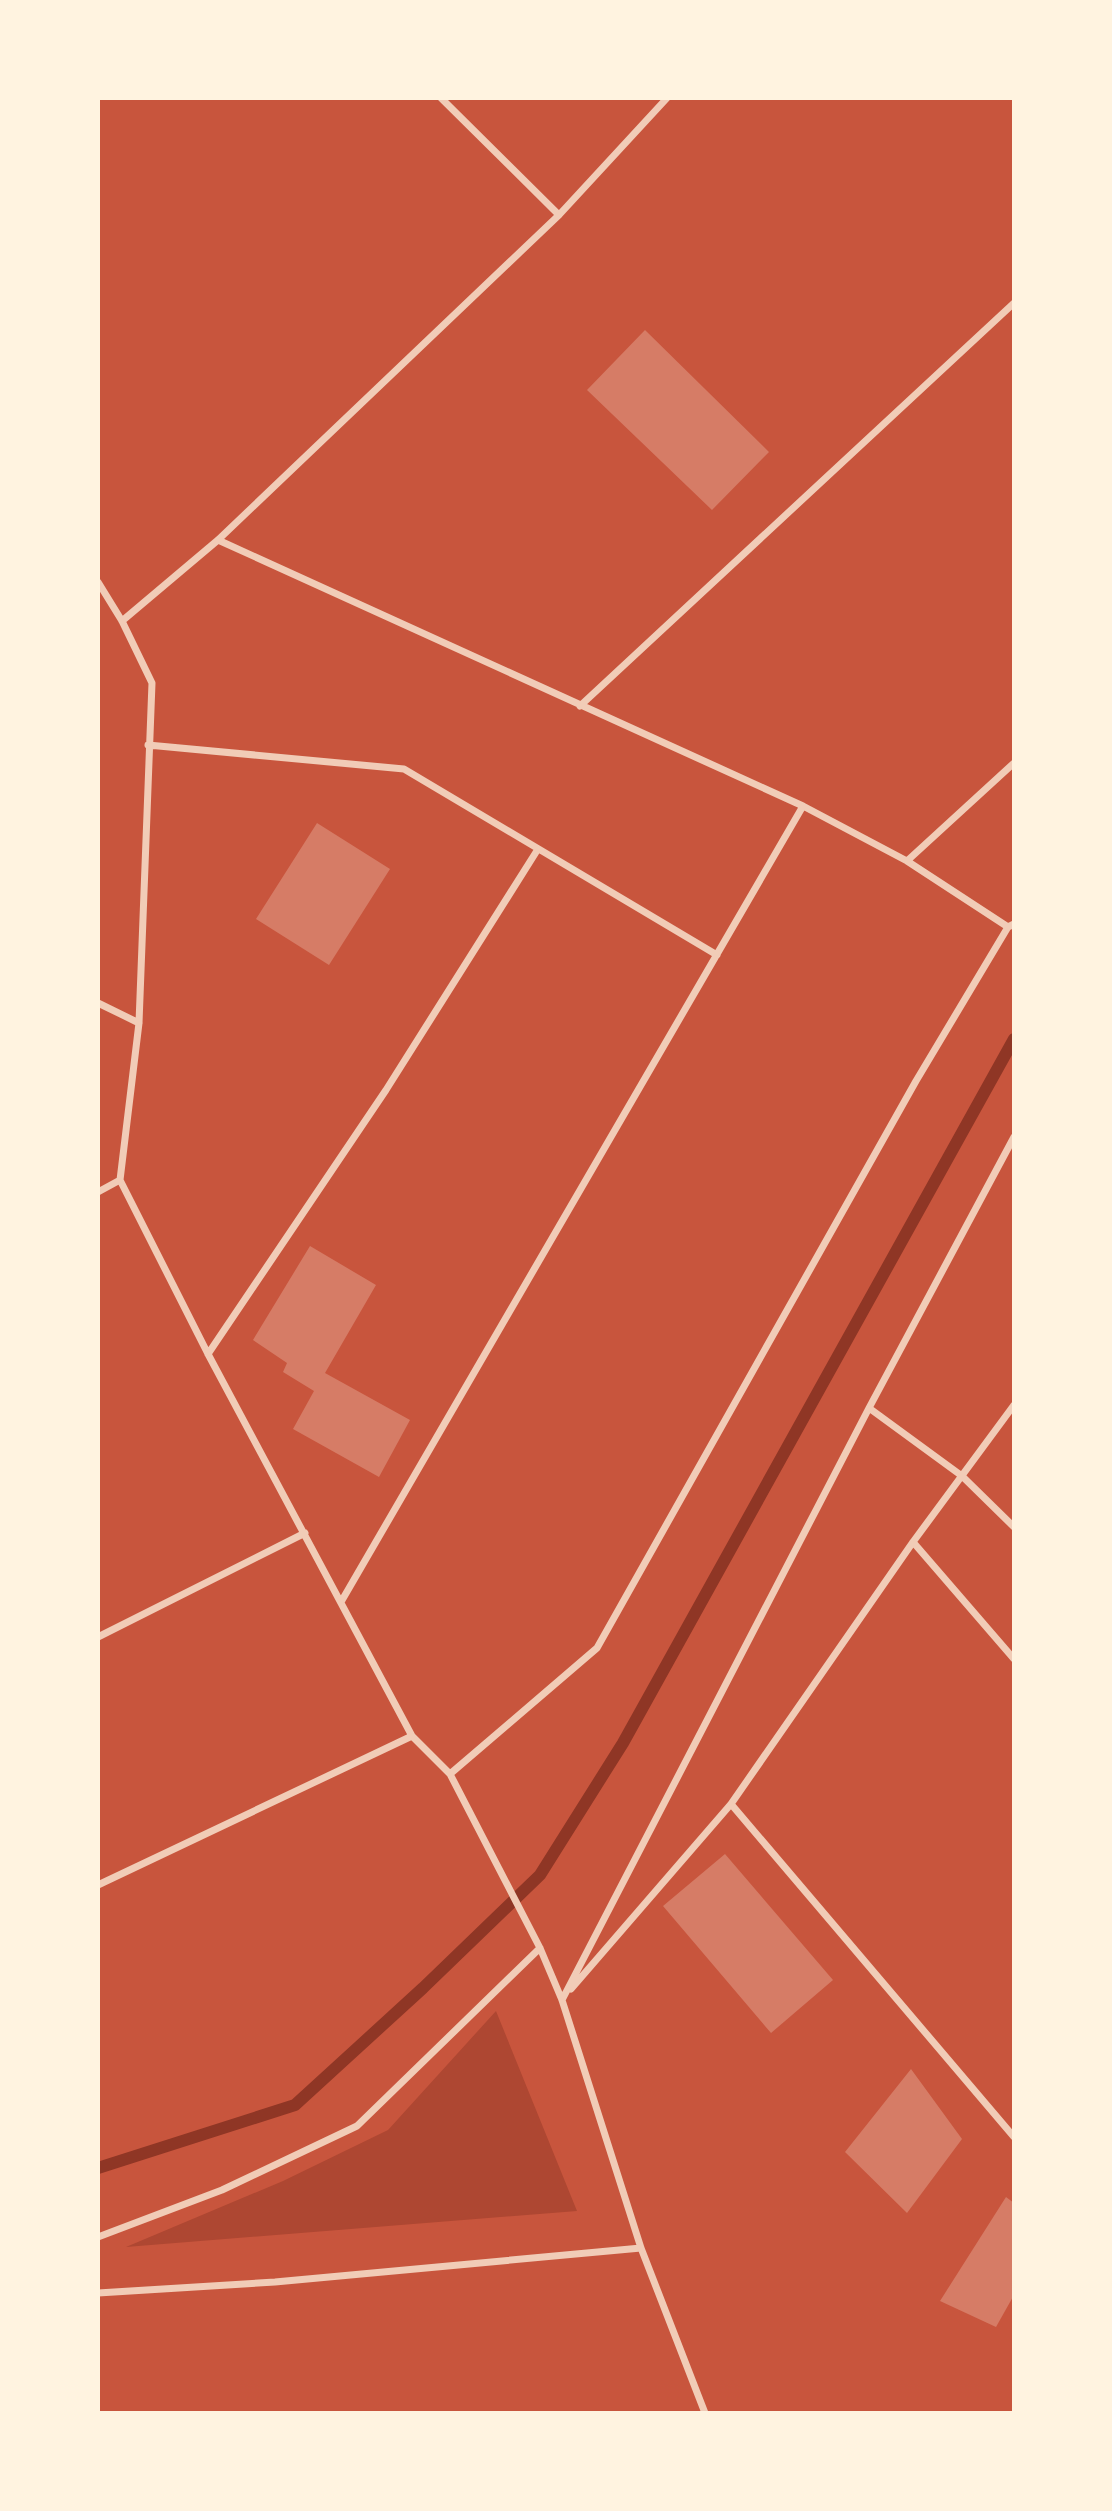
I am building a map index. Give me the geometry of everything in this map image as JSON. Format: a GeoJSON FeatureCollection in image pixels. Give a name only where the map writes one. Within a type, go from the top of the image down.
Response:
{"type":"FeatureCollection","features":[{"type":"Feature","properties":{"kind":"street"},"geometry":{"type":"LineString","coordinates":[[442,98],[559,215]]}},
{"type":"Feature","properties":{"kind":"street"},"geometry":{"type":"LineString","coordinates":[[122,621],[218,540],[559,215],[667,98]]}},
{"type":"Feature","properties":{"kind":"street"},"geometry":{"type":"LineString","coordinates":[[580,706],[1014,303]]}},
{"type":"Feature","properties":{"kind":"street"},"geometry":{"type":"LineString","coordinates":[[218,540],[803,806],[907,861],[1011,926],[916,1081],[597,1648],[450,1774]]}},
{"type":"Feature","properties":{"kind":"street"},"geometry":{"type":"LineString","coordinates":[[98,582],[122,621],[152,683],[139,1023],[120,1180],[208,1354],[412,1736],[450,1774],[528,1922],[562,2000],[641,2248],[705,2413]]}},
{"type":"Feature","properties":{"kind":"street"},"geometry":{"type":"LineString","coordinates":[[148,746],[404,769],[717,955]]}},
{"type":"Feature","properties":{"kind":"street"},"geometry":{"type":"LineString","coordinates":[[907,861],[1014,763]]}},
{"type":"Feature","properties":{"kind":"street"},"geometry":{"type":"LineString","coordinates":[[341,1602],[803,806]]}},
{"type":"Feature","properties":{"kind":"street"},"geometry":{"type":"LineString","coordinates":[[208,1354],[386,1090],[538,849]]}},
{"type":"Feature","properties":{"kind":"street"},"geometry":{"type":"LineString","coordinates":[[98,1003],[139,1023]]}},
{"type":"Feature","properties":{"kind":"street"},"geometry":{"type":"LineString","coordinates":[[562,2000],[869,1408],[1014,1137]]}},
{"type":"Feature","properties":{"kind":"street"},"geometry":{"type":"LineString","coordinates":[[98,1192],[120,1180]]}},
{"type":"Feature","properties":{"kind":"street"},"geometry":{"type":"LineString","coordinates":[[562,2000],[731,1804],[913,1542],[1014,1405]]}},
{"type":"Feature","properties":{"kind":"street"},"geometry":{"type":"LineString","coordinates":[[869,1408],[962,1476],[1014,1527]]}},
{"type":"Feature","properties":{"kind":"street"},"geometry":{"type":"LineString","coordinates":[[98,1637],[305,1533]]}},
{"type":"Feature","properties":{"kind":"street"},"geometry":{"type":"LineString","coordinates":[[913,1542],[1014,1659]]}},
{"type":"Feature","properties":{"kind":"street"},"geometry":{"type":"LineString","coordinates":[[98,1885],[412,1736]]}},
{"type":"Feature","properties":{"kind":"street"},"geometry":{"type":"LineString","coordinates":[[731,1804],[1014,2137]]}},
{"type":"Feature","properties":{"kind":"street"},"geometry":{"type":"LineString","coordinates":[[98,2237],[222,2190],[356,2126],[540,1948]]}},
{"type":"Feature","properties":{"kind":"street"},"geometry":{"type":"LineString","coordinates":[[98,2293],[275,2282],[641,2248]]}},
{"type":"Feature","properties":{"kind":"shaded area"},"geometry":{"type":"Polygon","coordinates":[[[496,2011],[577,2211],[126,2247],[283,2181],[388,2130],[496,2011]]]}},
{"type":"Feature","properties":{"kind":"building"},"geometry":{"type":"Polygon","coordinates":[[[645,330],[769,452],[712,510],[587,390],[645,330]]]}},
{"type":"Feature","properties":{"kind":"building"},"geometry":{"type":"Polygon","coordinates":[[[317,823],[390,869],[329,965],[256,919],[317,823]]]}},
{"type":"Feature","properties":{"kind":"building"},"geometry":{"type":"Polygon","coordinates":[[[310,1246],[376,1285],[325,1373],[410,1420],[379,1477],[293,1429],[314,1391],[283,1372],[287,1363],[253,1340],[310,1246]]]}},
{"type":"Feature","properties":{"kind":"building"},"geometry":{"type":"Polygon","coordinates":[[[725,1854],[833,1980],[771,2033],[663,1906],[725,1854]]]}},
{"type":"Feature","properties":{"kind":"building"},"geometry":{"type":"Polygon","coordinates":[[[911,2069],[962,2139],[907,2213],[845,2152],[911,2069]]]}},
{"type":"Feature","properties":{"kind":"building"},"geometry":{"type":"Polygon","coordinates":[[[1006,2197],[1014,2203],[1014,2295],[996,2327],[940,2301],[1006,2197]]]}},
{"type":"Feature","properties":{"kind":"waterway"},"geometry":{"type":"LineString","coordinates":[[98,2168],[295,2105],[423,1988],[540,1875],[623,1743],[1014,1039]]}}]}
